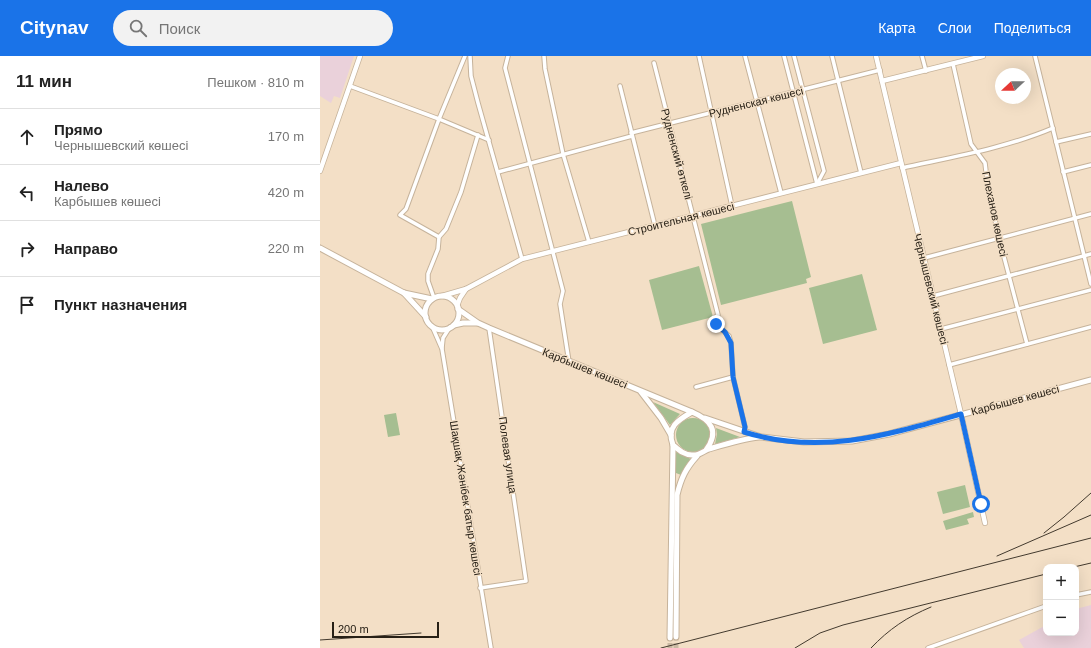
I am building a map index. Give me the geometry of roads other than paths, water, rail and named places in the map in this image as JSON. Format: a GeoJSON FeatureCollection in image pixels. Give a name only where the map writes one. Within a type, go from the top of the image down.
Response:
{"type":"FeatureCollection","features":[{"type":"Feature","properties":{"kind":"main road"},"geometry":{"type":"LineString","coordinates":[[320,248],[404,293],[433,299],[442,296],[451,299],[457,308],[457,318],[451,326]]}},
{"type":"Feature","properties":{"kind":"main road"},"geometry":{"type":"LineString","coordinates":[[404,293],[426,317],[432,326],[441,330],[463,323],[478,323]]}},
{"type":"Feature","properties":{"kind":"main road"},"geometry":{"type":"LineString","coordinates":[[426,317],[426,307],[433,299]]}},
{"type":"Feature","properties":{"kind":"main road","name":"Карбышев көшесі"},"geometry":{"type":"LineString","coordinates":[[457,308],[478,323],[489,328],[692,412]]}},
{"type":"Feature","properties":{"kind":"main road","name":"Карбышев көшесі"},"geometry":{"type":"LineString","coordinates":[[705,418],[761,437],[804,442],[852,441],[889,434],[1091,380]]}},
{"type":"Feature","properties":{"kind":"main road"},"geometry":{"type":"LineString","coordinates":[[640,391],[661,418],[671,435],[673,445],[673,638],[677,495],[680,480],[687,467],[697,456],[706,450],[742,440],[761,437]]}},
{"type":"Feature","properties":{"kind":"main road"},"geometry":{"type":"LineString","coordinates":[[671,435],[673,426],[677,420],[692,412],[705,418],[712,429],[713,435],[706,450]]}},
{"type":"Feature","properties":{"kind":"main road"},"geometry":{"type":"LineString","coordinates":[[673,445],[684,454],[697,456]]}},
{"type":"Feature","properties":{"kind":"street"},"geometry":{"type":"LineString","coordinates":[[320,171],[360,56]]}},
{"type":"Feature","properties":{"kind":"street"},"geometry":{"type":"LineString","coordinates":[[439,237],[400,215],[406,210],[439,118],[465,56]]}},
{"type":"Feature","properties":{"kind":"street"},"geometry":{"type":"LineString","coordinates":[[470,56],[471,76],[522,259]]}},
{"type":"Feature","properties":{"kind":"street"},"geometry":{"type":"LineString","coordinates":[[508,56],[505,68],[563,291],[560,304],[569,362]]}},
{"type":"Feature","properties":{"kind":"street"},"geometry":{"type":"LineString","coordinates":[[544,56],[545,69],[563,154],[589,242]]}},
{"type":"Feature","properties":{"kind":"street"},"geometry":{"type":"LineString","coordinates":[[699,56],[732,206]]}},
{"type":"Feature","properties":{"kind":"street"},"geometry":{"type":"LineString","coordinates":[[745,56],[780,194]]}},
{"type":"Feature","properties":{"kind":"street"},"geometry":{"type":"LineString","coordinates":[[784,56],[817,184]]}},
{"type":"Feature","properties":{"kind":"street"},"geometry":{"type":"LineString","coordinates":[[794,56],[824,172],[817,184]]}},
{"type":"Feature","properties":{"kind":"street"},"geometry":{"type":"LineString","coordinates":[[832,56],[861,173]]}},
{"type":"Feature","properties":{"kind":"street","name":"Чернышевский көшесі"},"geometry":{"type":"LineString","coordinates":[[876,56],[901,166],[950,365],[985,523]]}},
{"type":"Feature","properties":{"kind":"street"},"geometry":{"type":"LineString","coordinates":[[922,56],[926,70]]}},
{"type":"Feature","properties":{"kind":"street"},"geometry":{"type":"LineString","coordinates":[[960,56],[961,62]]}},
{"type":"Feature","properties":{"kind":"street"},"geometry":{"type":"LineString","coordinates":[[882,81],[983,56]]}},
{"type":"Feature","properties":{"kind":"street"},"geometry":{"type":"LineString","coordinates":[[1035,56],[1091,284]]}},
{"type":"Feature","properties":{"kind":"street","name":"Рудненский өткелі"},"geometry":{"type":"LineString","coordinates":[[654,63],[668,124],[718,315],[712,320],[728,336],[731,343],[733,377]]}},
{"type":"Feature","properties":{"kind":"street","name":"Плеханов көшесі"},"geometry":{"type":"LineString","coordinates":[[953,64],[971,144],[985,163],[988,188],[999,238],[1027,344]]}},
{"type":"Feature","properties":{"kind":"street","name":"Рудненская көшесі"},"geometry":{"type":"LineString","coordinates":[[498,172],[668,124],[880,70]]}},
{"type":"Feature","properties":{"kind":"street"},"geometry":{"type":"LineString","coordinates":[[350,86],[439,118],[489,140]]}},
{"type":"Feature","properties":{"kind":"street"},"geometry":{"type":"LineString","coordinates":[[620,86],[655,226]]}},
{"type":"Feature","properties":{"kind":"street","name":"Строительная көшесі"},"geometry":{"type":"LineString","coordinates":[[442,296],[466,289],[522,259],[861,173],[978,152],[1029,138],[1053,128]]}},
{"type":"Feature","properties":{"kind":"street"},"geometry":{"type":"LineString","coordinates":[[1056,142],[1091,134]]}},
{"type":"Feature","properties":{"kind":"street"},"geometry":{"type":"LineString","coordinates":[[433,299],[428,281],[428,274],[438,249],[439,237],[446,229],[461,192],[478,135]]}},
{"type":"Feature","properties":{"kind":"street"},"geometry":{"type":"LineString","coordinates":[[1063,172],[1091,165]]}},
{"type":"Feature","properties":{"kind":"street"},"geometry":{"type":"LineString","coordinates":[[924,258],[1091,214]]}},
{"type":"Feature","properties":{"kind":"street"},"geometry":{"type":"LineString","coordinates":[[933,296],[1091,254]]}},
{"type":"Feature","properties":{"kind":"street"},"geometry":{"type":"LineString","coordinates":[[457,308],[460,298],[466,289]]}},
{"type":"Feature","properties":{"kind":"street"},"geometry":{"type":"LineString","coordinates":[[941,329],[1091,290]]}},
{"type":"Feature","properties":{"kind":"street","name":"Шақшақ Жәнібек батыр көшесі"},"geometry":{"type":"LineString","coordinates":[[432,326],[442,349]]}},
{"type":"Feature","properties":{"kind":"street","name":"Шақшақ Жәнібек батыр көшесі"},"geometry":{"type":"LineString","coordinates":[[451,326],[443,338],[442,349],[491,648]]}},
{"type":"Feature","properties":{"kind":"street"},"geometry":{"type":"LineString","coordinates":[[950,365],[1091,327]]}},
{"type":"Feature","properties":{"kind":"street","name":"Полевая улица"},"geometry":{"type":"LineString","coordinates":[[480,588],[526,581],[489,328]]}},
{"type":"Feature","properties":{"kind":"street"},"geometry":{"type":"LineString","coordinates":[[696,387],[733,377],[745,427],[744,432]]}},
{"type":"Feature","properties":{"kind":"street"},"geometry":{"type":"LineString","coordinates":[[1079,594],[1091,592]]}},
{"type":"Feature","properties":{"kind":"street"},"geometry":{"type":"LineString","coordinates":[[928,648],[1043,607]]}},
{"type":"Feature","properties":{"kind":"tunnel"},"geometry":{"type":"LineString","coordinates":[[676,637],[676,648]]}},
{"type":"Feature","properties":{"kind":"tunnel"},"geometry":{"type":"LineString","coordinates":[[670,638],[670,648]]}},
{"type":"Feature","properties":{"kind":"railway"},"geometry":{"type":"LineString","coordinates":[[1044,533],[1091,493]]}},
{"type":"Feature","properties":{"kind":"railway"},"geometry":{"type":"LineString","coordinates":[[997,556],[1091,515]]}},
{"type":"Feature","properties":{"kind":"railway"},"geometry":{"type":"LineString","coordinates":[[661,648],[1091,538]]}},
{"type":"Feature","properties":{"kind":"railway"},"geometry":{"type":"LineString","coordinates":[[1079,566],[1091,563]]}},
{"type":"Feature","properties":{"kind":"railway"},"geometry":{"type":"LineString","coordinates":[[795,648],[820,633],[843,625],[1043,575]]}},
{"type":"Feature","properties":{"kind":"railway"},"geometry":{"type":"LineString","coordinates":[[871,648],[899,624],[931,607]]}},
{"type":"Feature","properties":{"kind":"railway"},"geometry":{"type":"LineString","coordinates":[[320,640],[421,633]]}}]}
